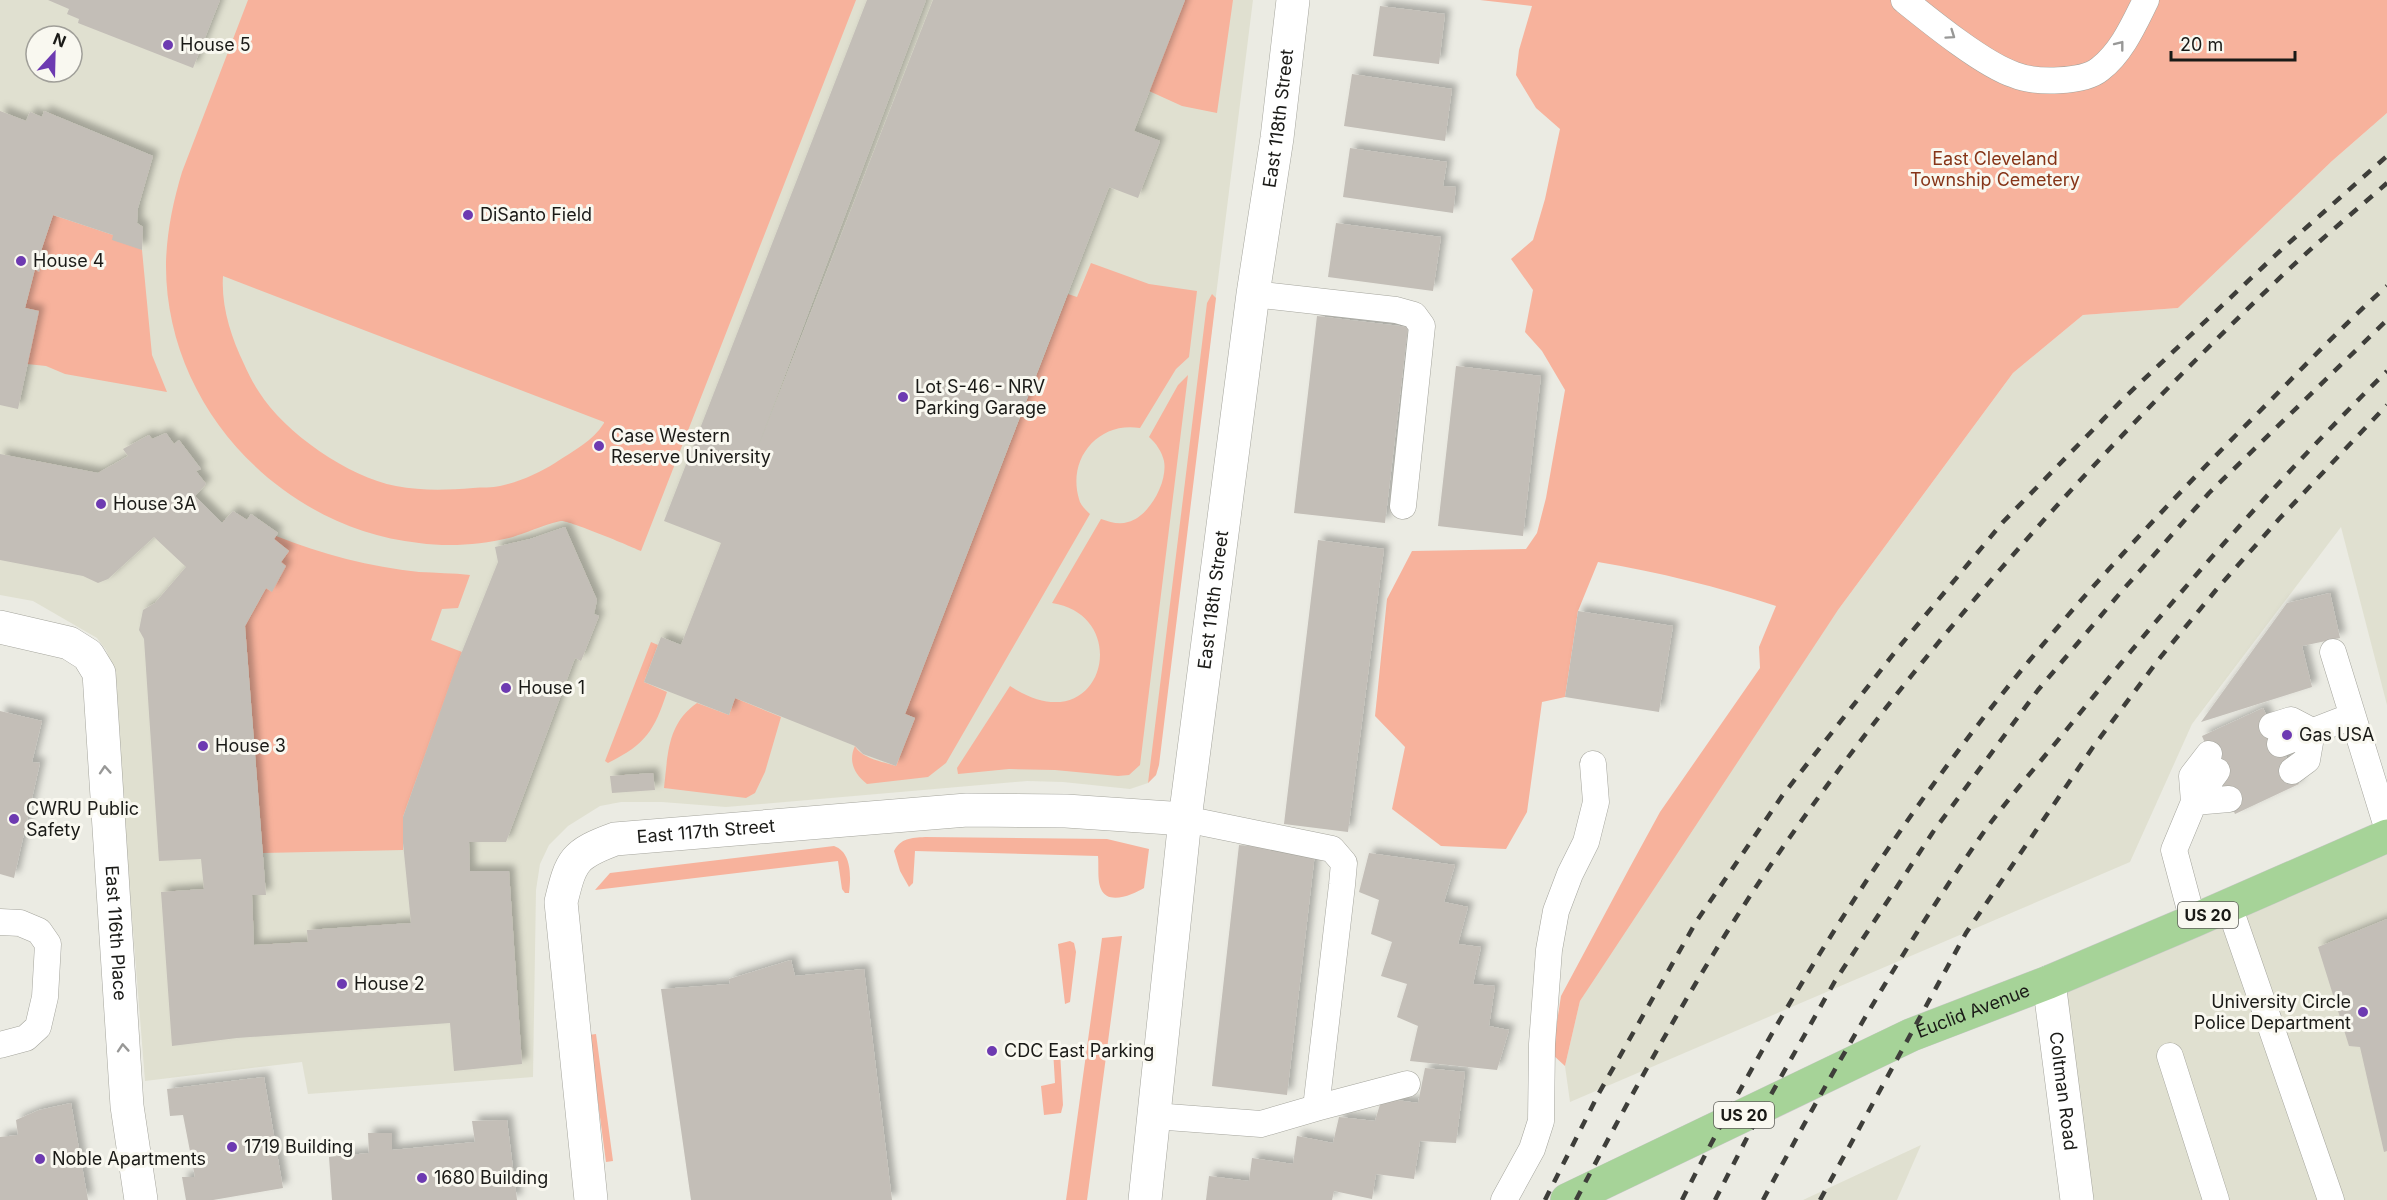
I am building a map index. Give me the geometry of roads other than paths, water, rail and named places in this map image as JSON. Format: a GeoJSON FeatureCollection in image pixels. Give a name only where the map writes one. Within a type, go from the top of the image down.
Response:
{"type":"FeatureCollection","features":[{"type":"Feature","properties":{"kind":"main road","name":"Euclid Avenue"},"geometry":{"type":"LineString","coordinates":[[1567,1200],[1911,1035],[2049,982],[2387,836]]}},
{"type":"Feature","properties":{"kind":"street","name":"East 118th Street"},"geometry":{"type":"LineString","coordinates":[[1145,1200],[1185,819],[1253,294],[1277,138],[1293,0]]}},
{"type":"Feature","properties":{"kind":"street","name":"East 116th Place"},"geometry":{"type":"LineString","coordinates":[[0,627],[69,643],[88,655],[99,673],[127,1106],[141,1200]]}},
{"type":"Feature","properties":{"kind":"street","name":"East 117th Street"},"geometry":{"type":"LineString","coordinates":[[591,1200],[561,902],[568,871],[587,850],[615,839],[967,810],[1066,811],[1185,819]]}},
{"type":"Feature","properties":{"kind":"street","name":"Coltman Road"},"geometry":{"type":"LineString","coordinates":[[2049,982],[2077,1200]]}},
{"type":"Feature","properties":{"kind":"lane"},"geometry":{"type":"LineString","coordinates":[[1904,0],[1985,59],[2015,76],[2047,80],[2078,79],[2100,70],[2125,40],[2146,0]]}},
{"type":"Feature","properties":{"kind":"lane"},"geometry":{"type":"LineString","coordinates":[[1253,294],[1396,310],[1414,315],[1422,326],[1403,506]]}},
{"type":"Feature","properties":{"kind":"lane"},"geometry":{"type":"LineString","coordinates":[[2333,652],[2387,828]]}},
{"type":"Feature","properties":{"kind":"lane"},"geometry":{"type":"LineString","coordinates":[[2276,735],[2312,731],[2352,716]]}},
{"type":"Feature","properties":{"kind":"lane"},"geometry":{"type":"LineString","coordinates":[[2292,771],[2307,759],[2312,731]]}},
{"type":"Feature","properties":{"kind":"lane"},"geometry":{"type":"LineString","coordinates":[[2193,921],[2174,850],[2213,763]]}},
{"type":"Feature","properties":{"kind":"lane"},"geometry":{"type":"LineString","coordinates":[[1504,1200],[1532,1149],[1541,1121],[1542,1044],[1549,950],[1556,911],[1570,874],[1586,842],[1596,802],[1593,764]]}},
{"type":"Feature","properties":{"kind":"lane"},"geometry":{"type":"LineString","coordinates":[[2194,802],[2229,799]]}},
{"type":"Feature","properties":{"kind":"lane"},"geometry":{"type":"LineString","coordinates":[[1185,819],[1332,849],[1344,863],[1316,1108]]}},
{"type":"Feature","properties":{"kind":"lane"},"geometry":{"type":"LineString","coordinates":[[2229,906],[2331,1200]]}},
{"type":"Feature","properties":{"kind":"lane"},"geometry":{"type":"LineString","coordinates":[[0,922],[20,923],[39,931],[48,944],[45,997],[38,1027],[27,1038],[0,1045]]}},
{"type":"Feature","properties":{"kind":"lane"},"geometry":{"type":"LineString","coordinates":[[2170,1056],[2216,1200]]}},
{"type":"Feature","properties":{"kind":"lane"},"geometry":{"type":"LineString","coordinates":[[1154,1116],[1261,1124],[1407,1084]]}},
{"type":"Feature","properties":{"kind":"railway"},"geometry":{"type":"LineString","coordinates":[[1545,1200],[1599,1093],[1696,922],[1782,796],[1899,647],[2003,522],[2124,398],[2282,249],[2387,156]]}},
{"type":"Feature","properties":{"kind":"railway"},"geometry":{"type":"LineString","coordinates":[[1576,1200],[1651,1061],[1732,925],[1790,837],[1903,686],[2025,542],[2153,403],[2288,270],[2387,183]]}},
{"type":"Feature","properties":{"kind":"railway"},"geometry":{"type":"LineString","coordinates":[[1682,1200],[1758,1059],[1840,921],[1931,788],[1979,723],[2056,629],[2139,536],[2320,350],[2387,286]]}},
{"type":"Feature","properties":{"kind":"railway"},"geometry":{"type":"LineString","coordinates":[[1715,1200],[1751,1130],[1835,981],[1933,832],[2038,690],[2209,493],[2387,320]]}},
{"type":"Feature","properties":{"kind":"railway"},"geometry":{"type":"LineString","coordinates":[[1763,1200],[1840,1060],[1894,969],[1992,821],[2188,584],[2306,454],[2387,371]]}},
{"type":"Feature","properties":{"kind":"railway"},"geometry":{"type":"LineString","coordinates":[[1820,1200],[1966,933],[2093,747],[2159,659],[2216,590],[2279,519],[2387,405]]}},
{"type":"Feature","properties":{"kind":"place","name":"House 5"},"geometry":{"type":"Point","coordinates":[168,45]}},
{"type":"Feature","properties":{"kind":"place","name":"DiSanto Field"},"geometry":{"type":"Point","coordinates":[468,215]}},
{"type":"Feature","properties":{"kind":"place","name":"House 4"},"geometry":{"type":"Point","coordinates":[21,261]}},
{"type":"Feature","properties":{"kind":"place","name":"Lot S-46 - NRV Parking Garage"},"geometry":{"type":"Point","coordinates":[903,397]}},
{"type":"Feature","properties":{"kind":"place","name":"Case Western Reserve University"},"geometry":{"type":"Point","coordinates":[599,446]}},
{"type":"Feature","properties":{"kind":"place","name":"House 3A"},"geometry":{"type":"Point","coordinates":[101,504]}},
{"type":"Feature","properties":{"kind":"place","name":"House 1"},"geometry":{"type":"Point","coordinates":[506,688]}},
{"type":"Feature","properties":{"kind":"place","name":"Gas USA"},"geometry":{"type":"Point","coordinates":[2287,735]}},
{"type":"Feature","properties":{"kind":"place","name":"House 3"},"geometry":{"type":"Point","coordinates":[203,746]}},
{"type":"Feature","properties":{"kind":"place","name":"CWRU Public Safety"},"geometry":{"type":"Point","coordinates":[14,819]}},
{"type":"Feature","properties":{"kind":"place","name":"House 2"},"geometry":{"type":"Point","coordinates":[342,984]}},
{"type":"Feature","properties":{"kind":"place","name":"University Circle Police Department"},"geometry":{"type":"Point","coordinates":[2363,1012]}},
{"type":"Feature","properties":{"kind":"place","name":"CDC East Parking"},"geometry":{"type":"Point","coordinates":[992,1051]}},
{"type":"Feature","properties":{"kind":"place","name":"1719 Building"},"geometry":{"type":"Point","coordinates":[232,1147]}},
{"type":"Feature","properties":{"kind":"place","name":"Noble Apartments"},"geometry":{"type":"Point","coordinates":[40,1159]}},
{"type":"Feature","properties":{"kind":"place","name":"1680 Building"},"geometry":{"type":"Point","coordinates":[422,1178]}},
{"type":"Feature","properties":{"kind":"park label","name":"East Cleveland Township Cemetery"},"geometry":{"type":"Point","coordinates":[1995,169]}}]}
